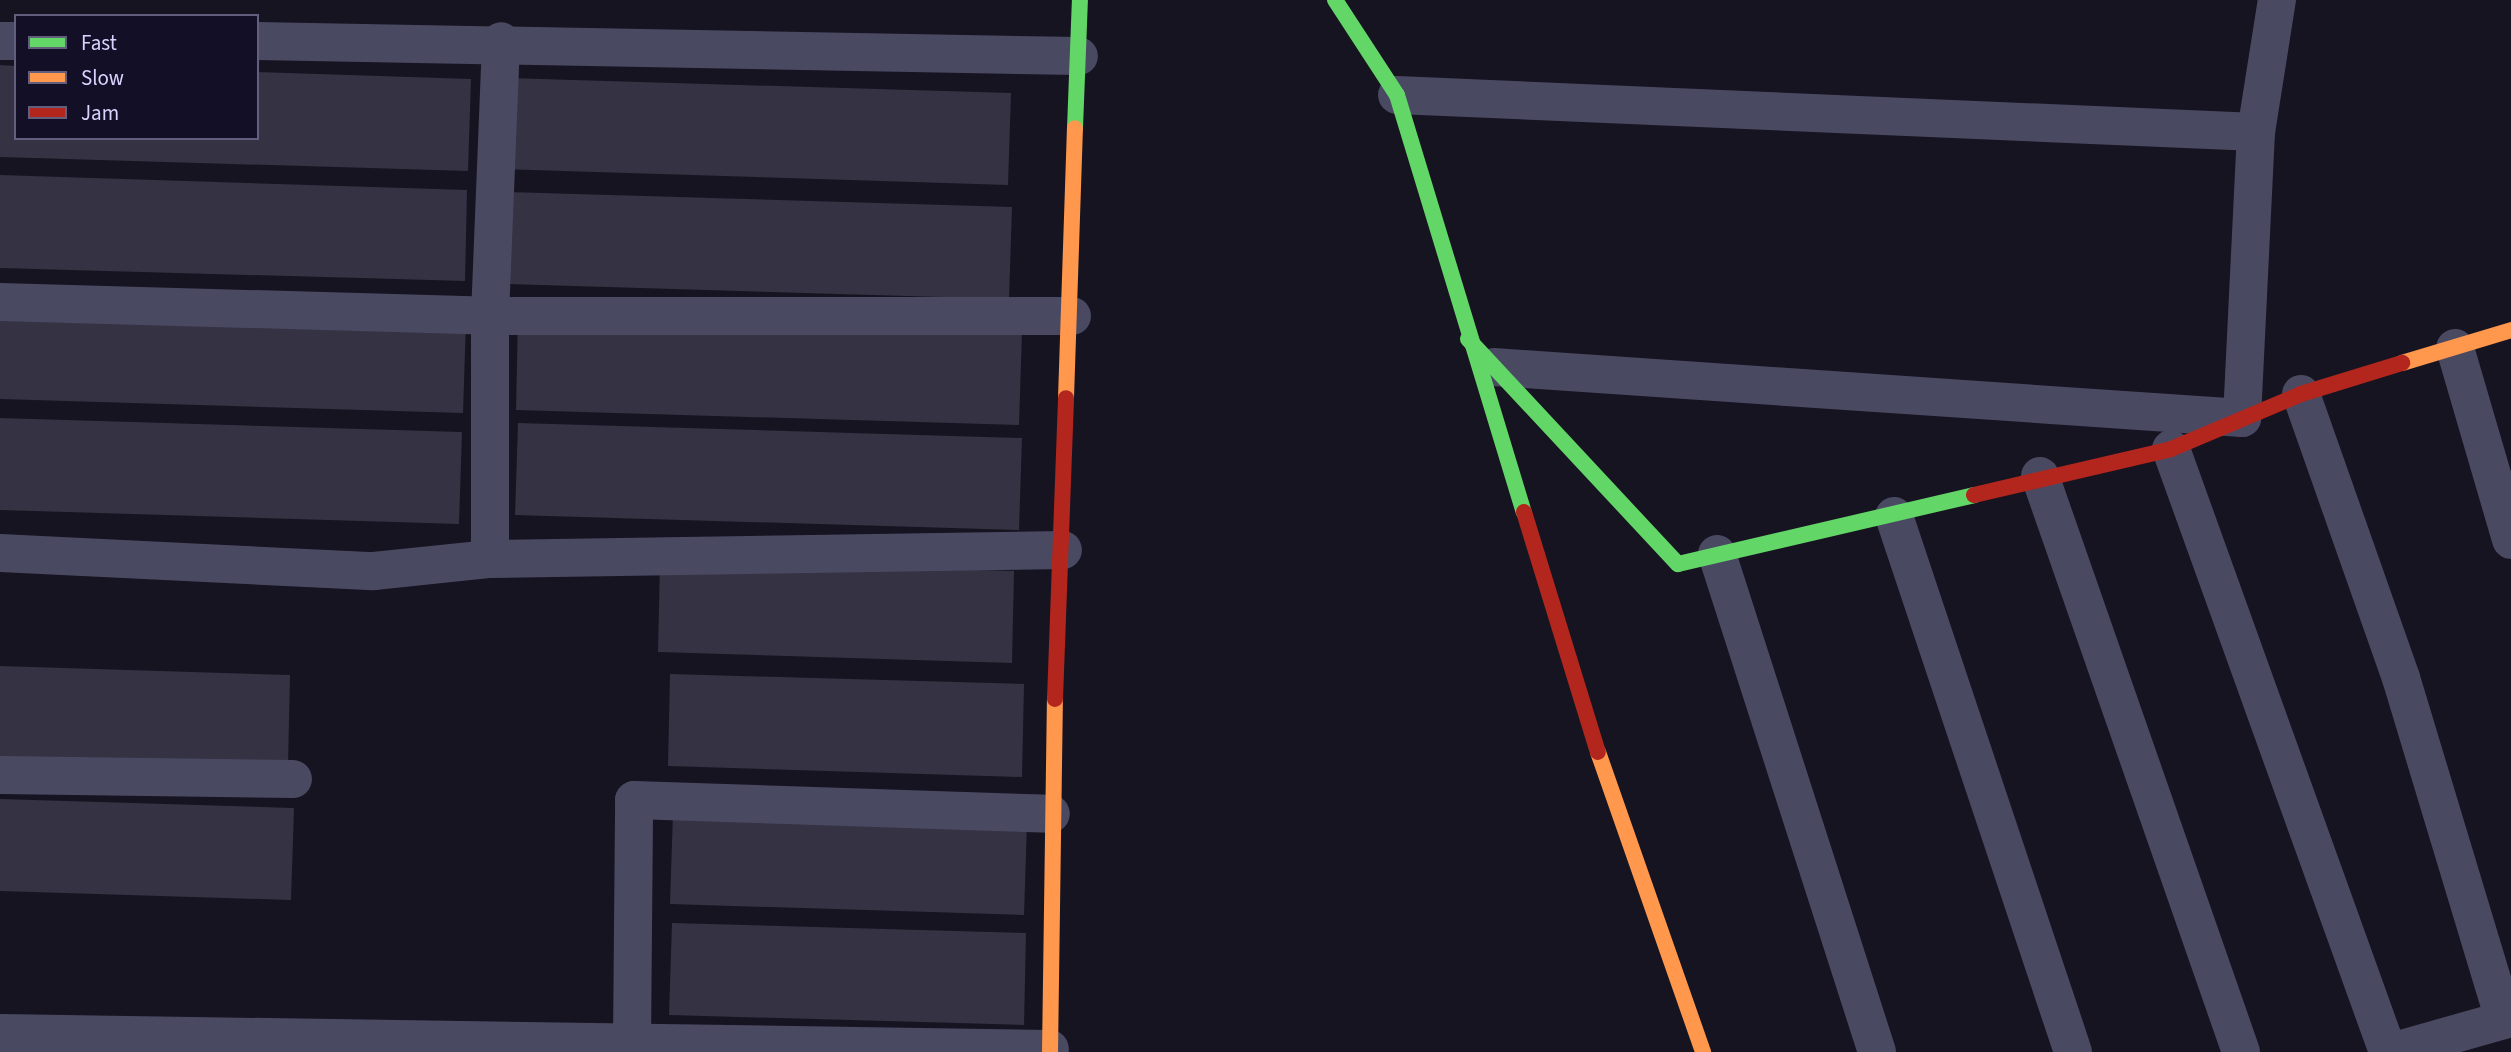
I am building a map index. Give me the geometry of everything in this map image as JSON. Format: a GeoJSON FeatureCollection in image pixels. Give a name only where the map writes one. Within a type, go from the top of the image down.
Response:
{"type":"FeatureCollection","features":[{"type":"Feature","properties":{"kind":"street"},"geometry":{"type":"LineString","coordinates":[[0,1033],[466,1045],[632,1043],[1050,1051],[1051,814],[1072,316],[1080,0]]}},
{"type":"Feature","properties":{"kind":"street"},"geometry":{"type":"LineString","coordinates":[[1335,0],[1397,95],[1468,339],[1595,743],[1703,1052]]}},
{"type":"Feature","properties":{"kind":"street"},"geometry":{"type":"LineString","coordinates":[[2242,418],[2256,132],[2277,0]]}},
{"type":"Feature","properties":{"kind":"street"},"geometry":{"type":"LineString","coordinates":[[259,41],[501,41],[1079,56]]}},
{"type":"Feature","properties":{"kind":"street"},"geometry":{"type":"LineString","coordinates":[[490,559],[490,316],[501,41]]}},
{"type":"Feature","properties":{"kind":"street"},"geometry":{"type":"LineString","coordinates":[[1397,95],[2256,132]]}},
{"type":"Feature","properties":{"kind":"street"},"geometry":{"type":"LineString","coordinates":[[0,302],[490,316],[1072,316]]}},
{"type":"Feature","properties":{"kind":"street"},"geometry":{"type":"LineString","coordinates":[[1468,339],[1678,564],[1894,516],[2040,476],[2171,449],[2301,394],[2511,330]]}},
{"type":"Feature","properties":{"kind":"street"},"geometry":{"type":"LineString","coordinates":[[2455,348],[2511,540]]}},
{"type":"Feature","properties":{"kind":"street"},"geometry":{"type":"LineString","coordinates":[[1494,367],[2242,418]]}},
{"type":"Feature","properties":{"kind":"street"},"geometry":{"type":"LineString","coordinates":[[2171,449],[2389,1052],[2436,1047],[2507,1019],[2401,678],[2301,394]]}},
{"type":"Feature","properties":{"kind":"street"},"geometry":{"type":"LineString","coordinates":[[2040,476],[2241,1052]]}},
{"type":"Feature","properties":{"kind":"street"},"geometry":{"type":"LineString","coordinates":[[1894,516],[2073,1052]]}},
{"type":"Feature","properties":{"kind":"street"},"geometry":{"type":"LineString","coordinates":[[0,554],[374,571],[490,559],[1063,550]]}},
{"type":"Feature","properties":{"kind":"street"},"geometry":{"type":"LineString","coordinates":[[1717,554],[1877,1052]]}},
{"type":"Feature","properties":{"kind":"street"},"geometry":{"type":"LineString","coordinates":[[0,775],[293,779]]}},
{"type":"Feature","properties":{"kind":"street"},"geometry":{"type":"LineString","coordinates":[[632,1043],[634,800],[1051,814]]}},
{"type":"Feature","properties":{"kind":"building"},"geometry":{"type":"Polygon","coordinates":[[[0,65],[14,66],[14,140],[259,140],[259,72],[471,79],[468,171],[0,157],[0,65]]]}},
{"type":"Feature","properties":{"kind":"building"},"geometry":{"type":"Polygon","coordinates":[[[507,78],[1011,93],[1008,185],[504,169],[507,78]]]}},
{"type":"Feature","properties":{"kind":"building"},"geometry":{"type":"Polygon","coordinates":[[[0,175],[467,190],[465,281],[0,268],[0,175]]]}},
{"type":"Feature","properties":{"kind":"building"},"geometry":{"type":"Polygon","coordinates":[[[508,192],[1012,207],[1009,299],[506,284],[508,192]]]}},
{"type":"Feature","properties":{"kind":"building"},"geometry":{"type":"Polygon","coordinates":[[[0,306],[466,321],[463,413],[0,399],[0,306]]]}},
{"type":"Feature","properties":{"kind":"building"},"geometry":{"type":"Polygon","coordinates":[[[518,318],[1022,333],[1019,425],[516,410],[518,318]]]}},
{"type":"Feature","properties":{"kind":"building"},"geometry":{"type":"Polygon","coordinates":[[[0,418],[462,432],[459,524],[0,510],[0,418]]]}},
{"type":"Feature","properties":{"kind":"building"},"geometry":{"type":"Polygon","coordinates":[[[518,423],[1022,438],[1019,530],[515,515],[518,423]]]}},
{"type":"Feature","properties":{"kind":"building"},"geometry":{"type":"Polygon","coordinates":[[[660,561],[1014,571],[1012,663],[658,652],[660,561]]]}},
{"type":"Feature","properties":{"kind":"building"},"geometry":{"type":"Polygon","coordinates":[[[0,666],[290,675],[288,766],[0,758],[0,666]]]}},
{"type":"Feature","properties":{"kind":"building"},"geometry":{"type":"Polygon","coordinates":[[[670,674],[1024,684],[1022,777],[668,766],[670,674]]]}},
{"type":"Feature","properties":{"kind":"building"},"geometry":{"type":"Polygon","coordinates":[[[0,799],[294,808],[291,900],[0,891],[0,799]]]}},
{"type":"Feature","properties":{"kind":"building"},"geometry":{"type":"Polygon","coordinates":[[[673,812],[1027,823],[1024,915],[670,904],[673,812]]]}},
{"type":"Feature","properties":{"kind":"building"},"geometry":{"type":"Polygon","coordinates":[[[672,923],[1026,933],[1024,1025],[669,1015],[672,923]]]}},
{"type":"Feature","properties":{"kind":"traffic: fast"},"geometry":{"type":"LineString","coordinates":[[1075,128],[1080,0]]}},
{"type":"Feature","properties":{"kind":"traffic: fast"},"geometry":{"type":"LineString","coordinates":[[1335,0],[1397,95],[1524,512]]}},
{"type":"Feature","properties":{"kind":"traffic: fast"},"geometry":{"type":"LineString","coordinates":[[1468,339],[1678,564],[1974,495]]}},
{"type":"Feature","properties":{"kind":"traffic: slow"},"geometry":{"type":"LineString","coordinates":[[1066,398],[1075,128]]}},
{"type":"Feature","properties":{"kind":"traffic: slow"},"geometry":{"type":"LineString","coordinates":[[2402,363],[2511,330]]}},
{"type":"Feature","properties":{"kind":"traffic: slow"},"geometry":{"type":"LineString","coordinates":[[1050,1052],[1055,699]]}},
{"type":"Feature","properties":{"kind":"traffic: slow"},"geometry":{"type":"LineString","coordinates":[[1598,752],[1703,1052]]}},
{"type":"Feature","properties":{"kind":"traffic: jam"},"geometry":{"type":"LineString","coordinates":[[1974,495],[2171,449],[2301,394],[2402,363]]}},
{"type":"Feature","properties":{"kind":"traffic: jam"},"geometry":{"type":"LineString","coordinates":[[1055,699],[1066,398]]}},
{"type":"Feature","properties":{"kind":"traffic: jam"},"geometry":{"type":"LineString","coordinates":[[1524,512],[1598,752]]}}]}
